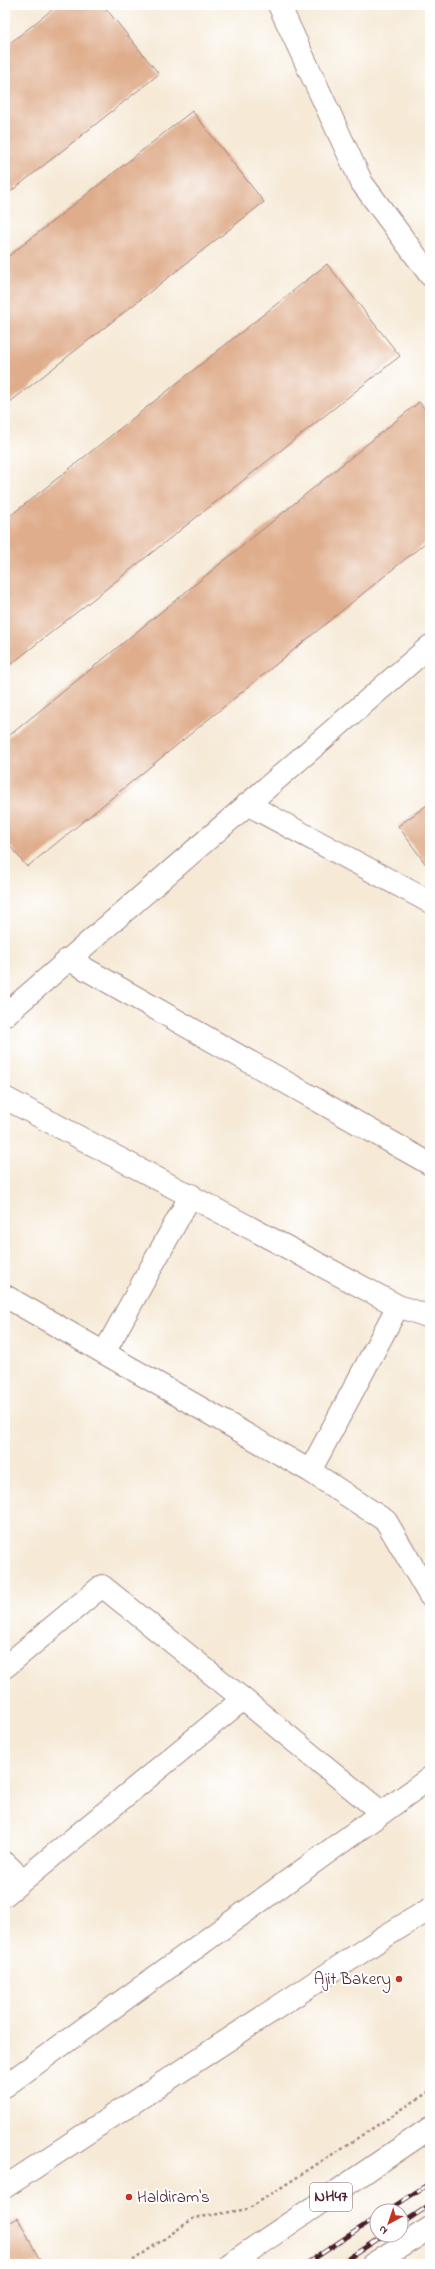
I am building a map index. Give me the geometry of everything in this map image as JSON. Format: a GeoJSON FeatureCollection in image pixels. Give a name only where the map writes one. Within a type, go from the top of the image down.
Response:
{"type":"FeatureCollection","features":[{"type":"Feature","properties":{"kind":"main road"},"geometry":{"type":"LineString","coordinates":[[284,7],[362,182],[430,274]]}},
{"type":"Feature","properties":{"kind":"main road"},"geometry":{"type":"LineString","coordinates":[[5,1015],[430,646]]}},
{"type":"Feature","properties":{"kind":"main road"},"geometry":{"type":"LineString","coordinates":[[247,804],[430,902]]}},
{"type":"Feature","properties":{"kind":"main road"},"geometry":{"type":"LineString","coordinates":[[68,959],[430,1164]]}},
{"type":"Feature","properties":{"kind":"main road"},"geometry":{"type":"LineString","coordinates":[[5,1098],[191,1195],[398,1306],[430,1317]]}},
{"type":"Feature","properties":{"kind":"main road"},"geometry":{"type":"LineString","coordinates":[[104,1353],[191,1195]]}},
{"type":"Feature","properties":{"kind":"main road"},"geometry":{"type":"LineString","coordinates":[[5,1296],[310,1471],[386,1521],[430,1596]]}},
{"type":"Feature","properties":{"kind":"main road"},"geometry":{"type":"LineString","coordinates":[[310,1471],[398,1306]]}},
{"type":"Feature","properties":{"kind":"main road"},"geometry":{"type":"LineString","coordinates":[[5,1667],[102,1586],[382,1813]]}},
{"type":"Feature","properties":{"kind":"main road"},"geometry":{"type":"LineString","coordinates":[[5,1895],[243,1699]]}},
{"type":"Feature","properties":{"kind":"main road"},"geometry":{"type":"LineString","coordinates":[[5,2086],[430,1778]]}},
{"type":"Feature","properties":{"kind":"main road"},"geometry":{"type":"LineString","coordinates":[[5,1863],[23,1880]]}},
{"type":"Feature","properties":{"kind":"main road"},"geometry":{"type":"LineString","coordinates":[[5,2187],[384,1937],[430,1909]]}},
{"type":"Feature","properties":{"kind":"main road","name":"NH47"},"geometry":{"type":"LineString","coordinates":[[230,2264],[430,2128]]}},
{"type":"Feature","properties":{"kind":"main road"},"geometry":{"type":"LineString","coordinates":[[373,2264],[430,2228]]}},
{"type":"Feature","properties":{"kind":"path"},"geometry":{"type":"LineString","coordinates":[[128,2264],[194,2218],[248,2209],[430,2091]]}},
{"type":"Feature","properties":{"kind":"building"},"geometry":{"type":"Polygon","coordinates":[[[58,5],[103,5],[159,74],[5,196],[5,47],[58,5]]]}},
{"type":"Feature","properties":{"kind":"building"},"geometry":{"type":"Polygon","coordinates":[[[192,111],[264,202],[5,406],[5,259],[192,111]]]}},
{"type":"Feature","properties":{"kind":"building"},"geometry":{"type":"Polygon","coordinates":[[[327,264],[400,356],[5,669],[5,520],[327,264]]]}},
{"type":"Feature","properties":{"kind":"building"},"geometry":{"type":"Polygon","coordinates":[[[419,402],[430,415],[430,539],[27,867],[5,840],[5,739],[419,402]]]}},
{"type":"Feature","properties":{"kind":"building"},"geometry":{"type":"Polygon","coordinates":[[[430,803],[430,870],[398,826],[430,803]]]}},
{"type":"Feature","properties":{"kind":"building"},"geometry":{"type":"Polygon","coordinates":[[[18,2218],[42,2264],[5,2264],[5,2225],[18,2218]]]}},
{"type":"Feature","properties":{"kind":"railway"},"geometry":{"type":"LineString","coordinates":[[399,2203],[430,2183]]}},
{"type":"Feature","properties":{"kind":"railway"},"geometry":{"type":"LineString","coordinates":[[409,2219],[430,2205]]}},
{"type":"Feature","properties":{"kind":"railway"},"geometry":{"type":"LineString","coordinates":[[306,2264],[369,2222]]}},
{"type":"Feature","properties":{"kind":"railway"},"geometry":{"type":"LineString","coordinates":[[340,2264],[372,2243]]}},
{"type":"Feature","properties":{"kind":"place","name":"Ajit Bakery"},"geometry":{"type":"Point","coordinates":[399,1979]}},
{"type":"Feature","properties":{"kind":"place","name":"Haldiram's"},"geometry":{"type":"Point","coordinates":[129,2197]}}]}
